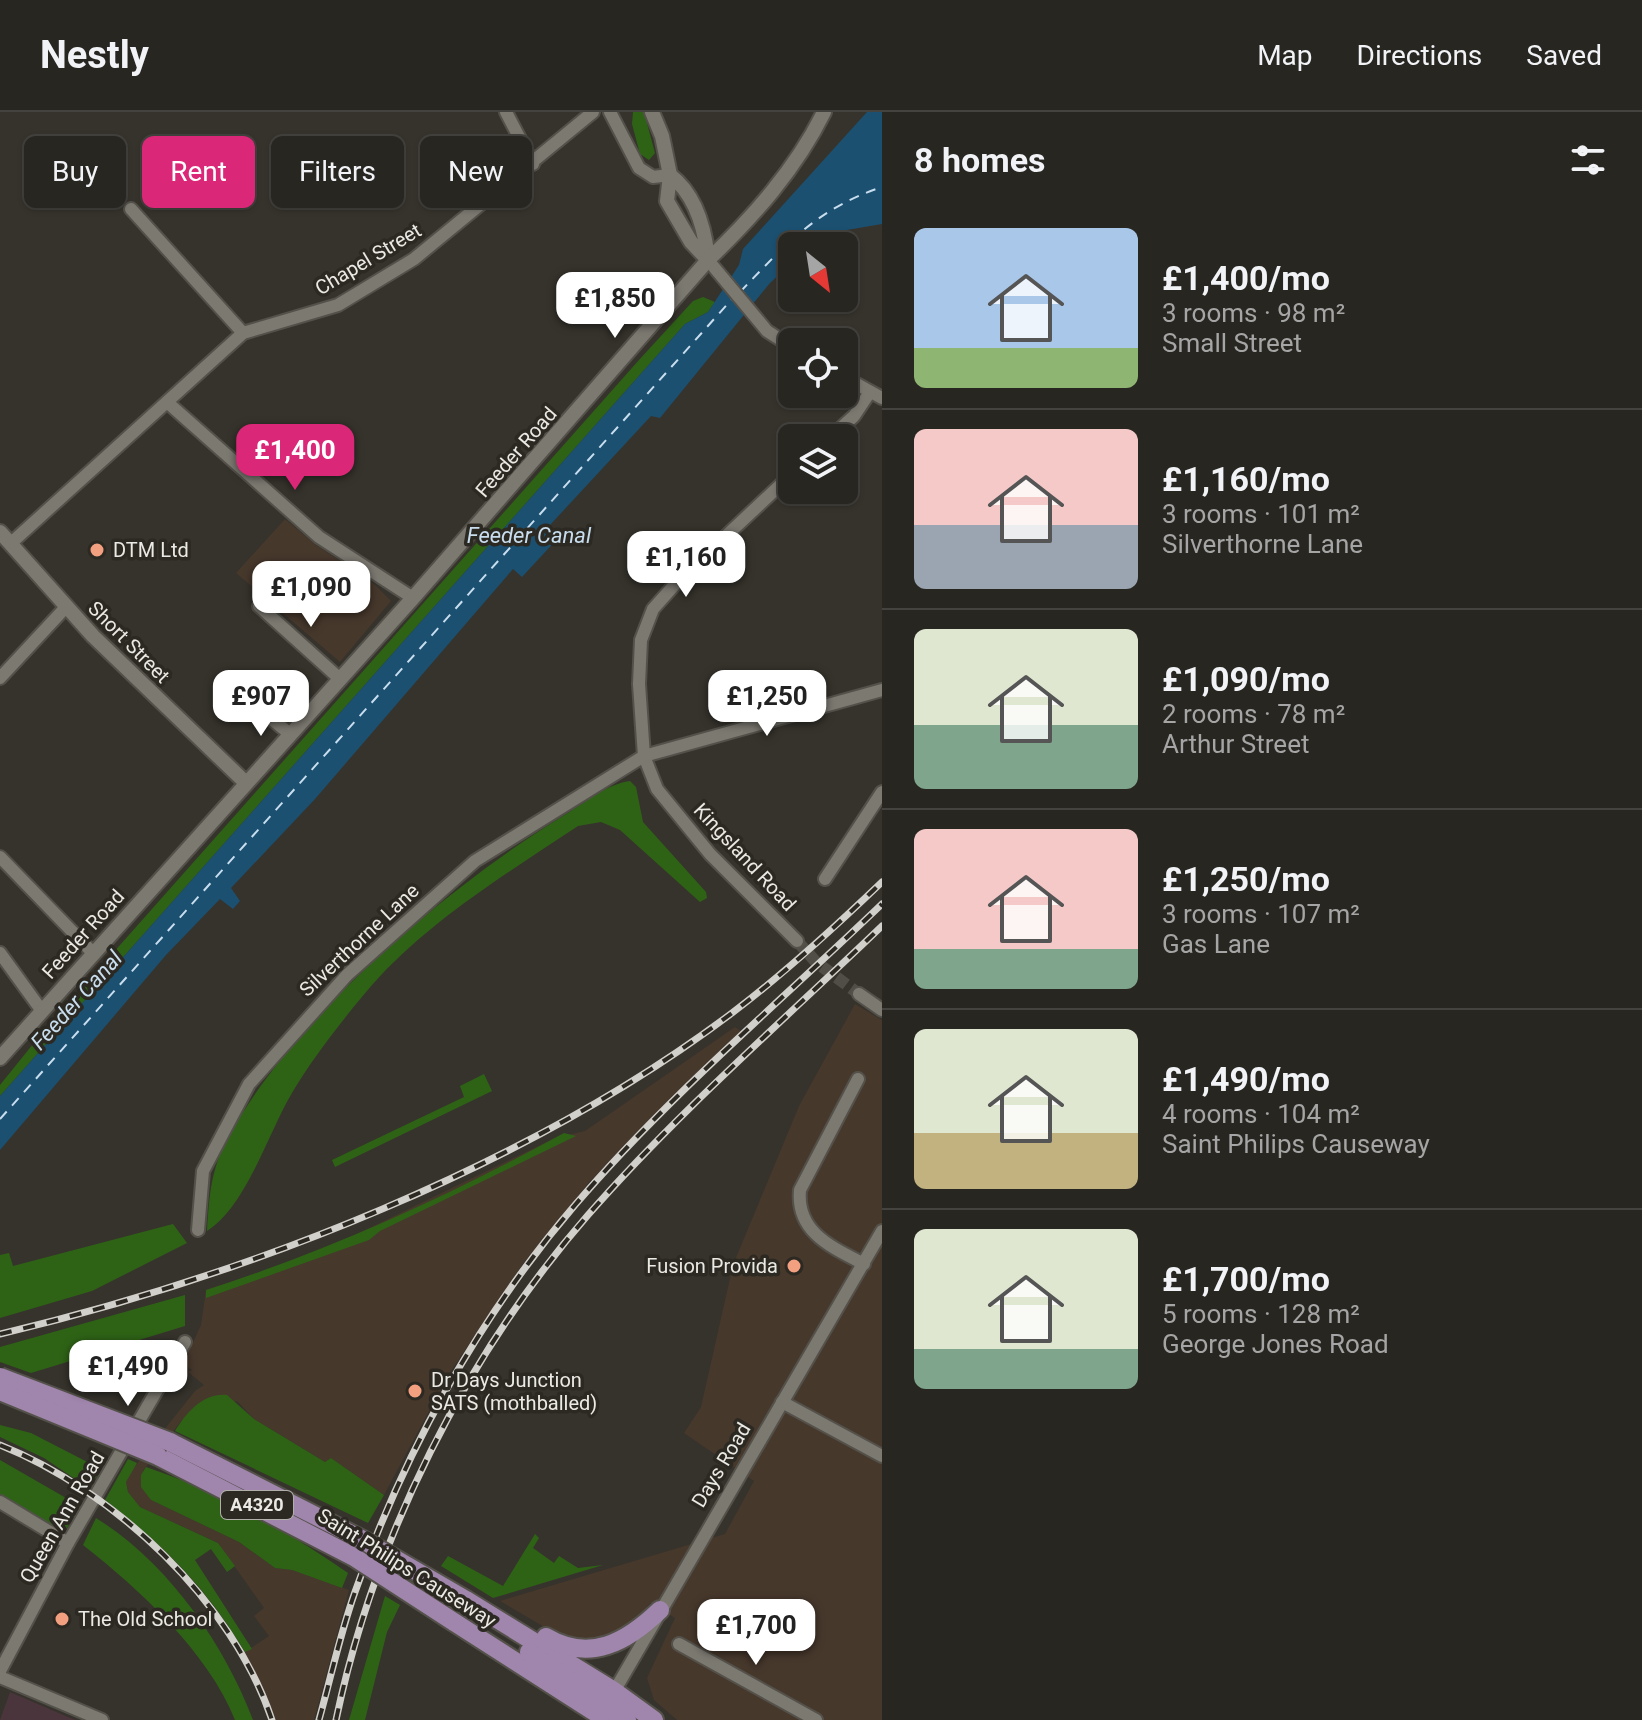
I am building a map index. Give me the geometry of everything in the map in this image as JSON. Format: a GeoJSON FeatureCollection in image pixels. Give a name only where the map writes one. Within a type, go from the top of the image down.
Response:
{"type":"FeatureCollection","features":[{"type":"Feature","properties":{"kind":"main road","name":"Saint Philips Causeway"},"geometry":{"type":"LineString","coordinates":[[0,1377],[164,1449],[466,1600],[503,1621],[605,1710]]}},
{"type":"Feature","properties":{"kind":"main road","name":"Saint Philips Causeway"},"geometry":{"type":"LineString","coordinates":[[0,1391],[164,1449]]}},
{"type":"Feature","properties":{"kind":"main road","name":"Saint Philips Causeway"},"geometry":{"type":"LineString","coordinates":[[358,1548],[454,1622],[627,1720]]}},
{"type":"Feature","properties":{"kind":"main road","name":"Saint Philips Causeway"},"geometry":{"type":"LineString","coordinates":[[466,1600],[476,1617],[605,1710],[654,1720]]}},
{"type":"Feature","properties":{"kind":"main road"},"geometry":{"type":"LineString","coordinates":[[503,1621],[523,1623],[551,1640],[586,1650],[606,1648],[631,1636],[660,1610]]}},
{"type":"Feature","properties":{"kind":"street"},"geometry":{"type":"LineString","coordinates":[[506,112],[533,164]]}},
{"type":"Feature","properties":{"kind":"street","name":"Chapel Street"},"geometry":{"type":"LineString","coordinates":[[3,535],[167,402],[243,333],[338,305],[414,259],[593,112]]}},
{"type":"Feature","properties":{"kind":"street"},"geometry":{"type":"LineString","coordinates":[[610,112],[639,168],[653,177],[670,175],[686,189],[706,236],[708,260]]}},
{"type":"Feature","properties":{"kind":"street"},"geometry":{"type":"LineString","coordinates":[[652,112],[662,136],[670,175],[667,201],[691,242],[767,331],[778,338]]}},
{"type":"Feature","properties":{"kind":"street","name":"Feeder Road"},"geometry":{"type":"LineString","coordinates":[[0,1058],[413,598],[708,260],[747,223],[778,185],[824,112]]}},
{"type":"Feature","properties":{"kind":"street"},"geometry":{"type":"LineString","coordinates":[[131,209],[243,333]]}},
{"type":"Feature","properties":{"kind":"street"},"geometry":{"type":"LineString","coordinates":[[845,424],[876,395],[858,385]]}},
{"type":"Feature","properties":{"kind":"street"},"geometry":{"type":"LineString","coordinates":[[167,402],[319,537],[413,598]]}},
{"type":"Feature","properties":{"kind":"street"},"geometry":{"type":"LineString","coordinates":[[644,756],[641,640],[653,609],[778,488]]}},
{"type":"Feature","properties":{"kind":"street","name":"Short Street"},"geometry":{"type":"LineString","coordinates":[[3,535],[66,607],[246,783]]}},
{"type":"Feature","properties":{"kind":"street"},"geometry":{"type":"LineString","coordinates":[[259,606],[340,679]]}},
{"type":"Feature","properties":{"kind":"street"},"geometry":{"type":"LineString","coordinates":[[0,678],[66,607]]}},
{"type":"Feature","properties":{"kind":"street","name":"Silverthorne Lane"},"geometry":{"type":"LineString","coordinates":[[198,1230],[203,1171],[249,1084],[347,975],[475,861],[644,756],[882,690]]}},
{"type":"Feature","properties":{"kind":"street"},"geometry":{"type":"LineString","coordinates":[[274,721],[290,734]]}},
{"type":"Feature","properties":{"kind":"street","name":"Kingsland Road"},"geometry":{"type":"LineString","coordinates":[[644,756],[664,799],[710,854],[797,941]]}},
{"type":"Feature","properties":{"kind":"street"},"geometry":{"type":"LineString","coordinates":[[825,879],[882,792]]}},
{"type":"Feature","properties":{"kind":"street"},"geometry":{"type":"LineString","coordinates":[[0,857],[93,953]]}},
{"type":"Feature","properties":{"kind":"street"},"geometry":{"type":"LineString","coordinates":[[0,878],[11,868]]}},
{"type":"Feature","properties":{"kind":"street"},"geometry":{"type":"LineString","coordinates":[[0,953],[42,1011]]}},
{"type":"Feature","properties":{"kind":"street"},"geometry":{"type":"LineString","coordinates":[[859,994],[882,1010]]}},
{"type":"Feature","properties":{"kind":"street"},"geometry":{"type":"LineString","coordinates":[[858,1079],[800,1190],[799,1202],[810,1230],[825,1244],[864,1264]]}},
{"type":"Feature","properties":{"kind":"street","name":"Days Road"},"geometry":{"type":"LineString","coordinates":[[605,1710],[660,1610],[882,1231]]}},
{"type":"Feature","properties":{"kind":"street","name":"Queen Ann Road"},"geometry":{"type":"LineString","coordinates":[[0,1674],[68,1543],[185,1342]]}},
{"type":"Feature","properties":{"kind":"street"},"geometry":{"type":"LineString","coordinates":[[782,1402],[882,1456]]}},
{"type":"Feature","properties":{"kind":"street"},"geometry":{"type":"LineString","coordinates":[[0,1502],[68,1543]]}},
{"type":"Feature","properties":{"kind":"street"},"geometry":{"type":"LineString","coordinates":[[679,1644],[816,1720]]}},
{"type":"Feature","properties":{"kind":"street"},"geometry":{"type":"LineString","coordinates":[[0,1674],[102,1720]]}},
{"type":"Feature","properties":{"kind":"shaded area"},"geometry":{"type":"Polygon","coordinates":[[[285,519],[316,545],[371,581],[391,601],[340,662],[236,573],[285,519]]]}},
{"type":"Feature","properties":{"kind":"shaded area"},"geometry":{"type":"Polygon","coordinates":[[[855,1004],[882,1020],[882,1720],[677,1720],[654,1700],[647,1678],[675,1618],[650,1603],[632,1626],[615,1638],[584,1642],[558,1635],[500,1601],[725,1534],[754,1481],[684,1433],[701,1407],[733,1265],[799,1106],[855,1004]]]}},
{"type":"Feature","properties":{"kind":"shaded area"},"geometry":{"type":"Polygon","coordinates":[[[735,1027],[742,1032],[590,1181],[522,1265],[449,1374],[384,1495],[331,1458],[325,1462],[254,1419],[237,1401],[182,1420],[143,1471],[151,1500],[239,1542],[275,1568],[292,1570],[349,1590],[314,1720],[276,1720],[245,1652],[269,1636],[254,1616],[264,1608],[218,1543],[140,1507],[128,1492],[126,1482],[132,1470],[195,1391],[204,1385],[183,1364],[201,1325],[206,1290],[349,1238],[555,1138],[585,1131],[735,1027]]]}},
{"type":"Feature","properties":{"kind":"shaded area"},"geometry":{"type":"Polygon","coordinates":[[[10,1692],[75,1720],[0,1720],[10,1692]]]}},
{"type":"Feature","properties":{"kind":"green space"},"geometry":{"type":"Polygon","coordinates":[[[633,112],[644,112],[655,153],[649,160],[640,154],[632,124],[633,112]]]}},
{"type":"Feature","properties":{"kind":"green space"},"geometry":{"type":"Polygon","coordinates":[[[703,297],[715,302],[708,312],[685,324],[0,1096],[0,1085],[42,1033],[639,360],[693,301],[703,297]]]}},
{"type":"Feature","properties":{"kind":"green space"},"geometry":{"type":"Polygon","coordinates":[[[630,781],[636,787],[643,822],[706,892],[707,898],[700,902],[620,830],[601,822],[578,826],[444,919],[372,985],[300,1080],[234,1205],[207,1231],[214,1172],[228,1138],[256,1093],[291,1047],[333,1001],[378,957],[474,877],[597,794],[630,781]]]}},
{"type":"Feature","properties":{"kind":"green space"},"geometry":{"type":"Polygon","coordinates":[[[484,1074],[492,1091],[335,1167],[332,1160],[464,1097],[460,1086],[484,1074]]]}},
{"type":"Feature","properties":{"kind":"green space"},"geometry":{"type":"Polygon","coordinates":[[[564,1133],[576,1136],[380,1231],[369,1240],[206,1298],[206,1290],[388,1220],[564,1133]]]}},
{"type":"Feature","properties":{"kind":"green space"},"geometry":{"type":"Polygon","coordinates":[[[173,1224],[187,1243],[92,1291],[0,1318],[0,1255],[9,1253],[13,1266],[173,1224]]]}},
{"type":"Feature","properties":{"kind":"green space"},"geometry":{"type":"Polygon","coordinates":[[[185,1295],[185,1326],[31,1373],[0,1362],[0,1347],[185,1295]]]}},
{"type":"Feature","properties":{"kind":"green space"},"geometry":{"type":"Polygon","coordinates":[[[227,1395],[254,1419],[325,1462],[331,1458],[384,1495],[368,1523],[175,1431],[190,1411],[203,1401],[227,1395]]]}},
{"type":"Feature","properties":{"kind":"green space"},"geometry":{"type":"Polygon","coordinates":[[[0,1425],[31,1433],[101,1469],[90,1489],[44,1458],[0,1437],[0,1425]]]}},
{"type":"Feature","properties":{"kind":"green space"},"geometry":{"type":"Polygon","coordinates":[[[128,1459],[137,1463],[126,1482],[128,1492],[140,1507],[218,1543],[235,1566],[227,1572],[211,1549],[195,1560],[252,1649],[245,1652],[216,1609],[183,1569],[146,1533],[105,1500],[128,1459]]]}},
{"type":"Feature","properties":{"kind":"green space"},"geometry":{"type":"Polygon","coordinates":[[[0,1460],[80,1506],[63,1535],[0,1497],[0,1460]]]}},
{"type":"Feature","properties":{"kind":"green space"},"geometry":{"type":"Polygon","coordinates":[[[146,1467],[225,1500],[300,1542],[348,1573],[342,1588],[292,1570],[275,1568],[239,1542],[151,1500],[141,1487],[141,1475],[146,1467]]]}},
{"type":"Feature","properties":{"kind":"green space"},"geometry":{"type":"Polygon","coordinates":[[[96,1518],[146,1557],[190,1607],[226,1662],[253,1720],[235,1720],[208,1670],[190,1646],[127,1581],[83,1545],[96,1518]]]}},
{"type":"Feature","properties":{"kind":"green space"},"geometry":{"type":"Polygon","coordinates":[[[535,1534],[539,1538],[533,1548],[554,1563],[559,1556],[578,1568],[603,1565],[493,1598],[441,1566],[448,1556],[503,1586],[535,1534]]]}},
{"type":"Feature","properties":{"kind":"green space"},"geometry":{"type":"Polygon","coordinates":[[[385,1596],[400,1605],[387,1632],[365,1720],[349,1720],[385,1596]]]}},
{"type":"Feature","properties":{"kind":"water","name":"Feeder Canal"},"geometry":{"type":"Polygon","coordinates":[[[867,112],[882,112],[882,224],[839,232],[778,232],[778,276],[660,418],[651,416],[550,525],[558,538],[522,577],[513,569],[315,799],[231,888],[240,901],[233,909],[220,899],[166,955],[0,1150],[0,1096],[685,324],[708,312],[739,265],[743,249],[867,112]]]}},
{"type":"Feature","properties":{"kind":"ferry route"},"geometry":{"type":"LineString","coordinates":[[740,292],[788,244],[821,217],[882,187]]}},
{"type":"Feature","properties":{"kind":"ferry route"},"geometry":{"type":"LineString","coordinates":[[0,1119],[732,299]]}},
{"type":"Feature","properties":{"kind":"tunnel"},"geometry":{"type":"LineString","coordinates":[[797,941],[816,962],[859,994]]}},
{"type":"Feature","properties":{"kind":"railway"},"geometry":{"type":"LineString","coordinates":[[0,1334],[190,1281],[382,1209],[476,1167],[567,1120],[652,1068],[732,1013],[809,950],[882,882]]}},
{"type":"Feature","properties":{"kind":"railway"},"geometry":{"type":"LineString","coordinates":[[319,1720],[350,1608],[397,1488],[447,1388],[507,1293],[575,1205],[648,1126],[882,904]]}},
{"type":"Feature","properties":{"kind":"railway"},"geometry":{"type":"LineString","coordinates":[[336,1720],[374,1584],[400,1517],[430,1452],[502,1327],[544,1269],[622,1177],[694,1103],[882,926]]}},
{"type":"Feature","properties":{"kind":"railway"},"geometry":{"type":"LineString","coordinates":[[0,1445],[43,1465],[85,1491],[126,1521],[164,1555],[199,1593],[229,1633],[254,1676],[272,1720]]}},
{"type":"Feature","properties":{"kind":"place","name":"DTM Ltd"},"geometry":{"type":"Point","coordinates":[97,550]}},
{"type":"Feature","properties":{"kind":"place","name":"Fusion Provida"},"geometry":{"type":"Point","coordinates":[794,1266]}},
{"type":"Feature","properties":{"kind":"place","name":"Dr Days Junction SATS (mothballed)"},"geometry":{"type":"Point","coordinates":[415,1391]}},
{"type":"Feature","properties":{"kind":"place","name":"The Old School"},"geometry":{"type":"Point","coordinates":[62,1619]}}]}
